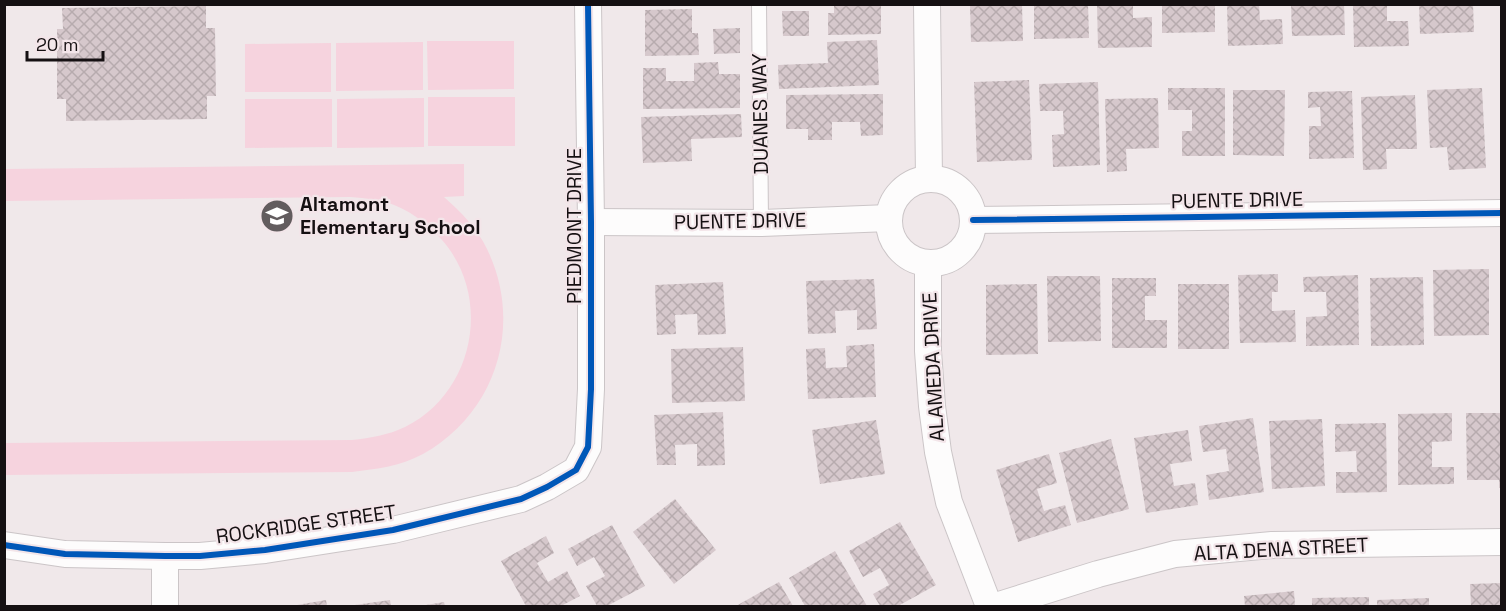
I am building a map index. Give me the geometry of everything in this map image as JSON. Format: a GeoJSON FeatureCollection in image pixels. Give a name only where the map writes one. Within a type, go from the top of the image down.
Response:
{"type":"FeatureCollection","features":[{"type":"Feature","properties":{"kind":"street","name":"PIEDMONT DRIVE"},"geometry":{"type":"LineString","coordinates":[[588,4],[591,222],[591,389],[588,447]]}},
{"type":"Feature","properties":{"kind":"street"},"geometry":{"type":"LineString","coordinates":[[927,4],[929,179]]}},
{"type":"Feature","properties":{"kind":"street"},"geometry":{"type":"LineString","coordinates":[[929,179],[942,180],[953,185],[962,193],[969,202],[973,220],[971,234],[959,253],[937,263],[921,262],[910,258],[902,251],[892,236],[889,218],[896,198],[904,189],[919,181],[929,179]]}},
{"type":"Feature","properties":{"kind":"street","name":"PUENTE DRIVE"},"geometry":{"type":"LineString","coordinates":[[973,220],[1502,213]]}},
{"type":"Feature","properties":{"kind":"street","name":"PUENTE DRIVE"},"geometry":{"type":"LineString","coordinates":[[591,222],[761,223],[889,218]]}},
{"type":"Feature","properties":{"kind":"street","name":"ALAMEDA DRIVE"},"geometry":{"type":"LineString","coordinates":[[928,263],[928,351],[938,452],[949,502],[989,606]]}},
{"type":"Feature","properties":{"kind":"street","name":"ROCKRIDGE STREET"},"geometry":{"type":"LineString","coordinates":[[4,545],[65,554],[200,556],[265,550],[393,530],[521,499],[576,470],[588,447]]}},
{"type":"Feature","properties":{"kind":"street","name":"ALTA DENA STREET"},"geometry":{"type":"LineString","coordinates":[[996,606],[1098,573],[1175,554],[1272,545],[1502,542]]}},
{"type":"Feature","properties":{"kind":"street"},"geometry":{"type":"LineString","coordinates":[[165,556],[165,606]]}},
{"type":"Feature","properties":{"kind":"lane","name":"DUANES WAY"},"geometry":{"type":"LineString","coordinates":[[759,4],[761,223]]}},
{"type":"Feature","properties":{"kind":"shaded area"},"geometry":{"type":"Polygon","coordinates":[[[427,41],[514,41],[514,89],[428,90],[427,41]]]}},
{"type":"Feature","properties":{"kind":"shaded area"},"geometry":{"type":"Polygon","coordinates":[[[423,42],[423,90],[336,91],[336,43],[423,42]]]}},
{"type":"Feature","properties":{"kind":"shaded area"},"geometry":{"type":"Polygon","coordinates":[[[331,43],[331,92],[245,92],[245,44],[331,43]]]}},
{"type":"Feature","properties":{"kind":"shaded area"},"geometry":{"type":"Polygon","coordinates":[[[428,97],[515,97],[515,146],[428,146],[428,97]]]}},
{"type":"Feature","properties":{"kind":"shaded area"},"geometry":{"type":"Polygon","coordinates":[[[424,98],[424,147],[337,148],[337,99],[424,98]]]}},
{"type":"Feature","properties":{"kind":"shaded area"},"geometry":{"type":"Polygon","coordinates":[[[245,99],[332,99],[332,147],[245,148],[245,99]]]}},
{"type":"Feature","properties":{"kind":"shaded area"},"geometry":{"type":"Polygon","coordinates":[[[464,164],[464,196],[444,197],[468,221],[487,249],[498,278],[503,307],[502,336],[496,365],[485,391],[469,415],[448,437],[423,454],[397,464],[352,472],[5,475],[5,443],[352,440],[392,432],[405,427],[428,412],[447,392],[460,368],[468,342],[471,316],[467,289],[458,263],[442,240],[417,217],[386,202],[350,197],[5,201],[5,169],[464,164]]]}},
{"type":"Feature","properties":{"kind":"building"},"geometry":{"type":"Polygon","coordinates":[[[834,4],[881,4],[881,34],[828,35],[828,13],[834,13],[834,4]]]}},
{"type":"Feature","properties":{"kind":"building"},"geometry":{"type":"Polygon","coordinates":[[[970,4],[1022,4],[1023,41],[971,42],[970,4]]]}},
{"type":"Feature","properties":{"kind":"building"},"geometry":{"type":"Polygon","coordinates":[[[1034,4],[1088,4],[1089,38],[1034,39],[1034,4]]]}},
{"type":"Feature","properties":{"kind":"building"},"geometry":{"type":"Polygon","coordinates":[[[1097,4],[1133,4],[1133,18],[1152,17],[1152,47],[1098,48],[1097,4]]]}},
{"type":"Feature","properties":{"kind":"building"},"geometry":{"type":"Polygon","coordinates":[[[1162,4],[1215,4],[1215,32],[1162,33],[1162,4]]]}},
{"type":"Feature","properties":{"kind":"building"},"geometry":{"type":"Polygon","coordinates":[[[1227,4],[1259,4],[1260,20],[1282,19],[1283,44],[1228,46],[1227,4]]]}},
{"type":"Feature","properties":{"kind":"building"},"geometry":{"type":"Polygon","coordinates":[[[1291,4],[1344,4],[1345,35],[1292,36],[1291,4]]]}},
{"type":"Feature","properties":{"kind":"building"},"geometry":{"type":"Polygon","coordinates":[[[1353,4],[1387,4],[1387,21],[1408,21],[1409,46],[1354,47],[1353,4]]]}},
{"type":"Feature","properties":{"kind":"building"},"geometry":{"type":"Polygon","coordinates":[[[1419,4],[1473,4],[1474,32],[1420,34],[1419,4]]]}},
{"type":"Feature","properties":{"kind":"building"},"geometry":{"type":"Polygon","coordinates":[[[206,6],[206,28],[215,28],[216,96],[207,96],[207,119],[66,121],[66,99],[57,99],[57,29],[63,29],[62,8],[206,6]]]}},
{"type":"Feature","properties":{"kind":"building"},"geometry":{"type":"Polygon","coordinates":[[[692,9],[692,33],[698,33],[699,55],[645,56],[645,10],[692,9]]]}},
{"type":"Feature","properties":{"kind":"building"},"geometry":{"type":"Polygon","coordinates":[[[782,11],[809,11],[809,36],[783,36],[782,11]]]}},
{"type":"Feature","properties":{"kind":"building"},"geometry":{"type":"Polygon","coordinates":[[[740,28],[740,53],[714,54],[713,29],[740,28]]]}},
{"type":"Feature","properties":{"kind":"building"},"geometry":{"type":"Polygon","coordinates":[[[877,40],[879,85],[779,89],[778,65],[828,63],[827,42],[877,40]]]}},
{"type":"Feature","properties":{"kind":"building"},"geometry":{"type":"Polygon","coordinates":[[[718,62],[719,74],[740,74],[740,108],[643,109],[643,68],[666,68],[666,81],[694,81],[694,63],[718,62]]]}},
{"type":"Feature","properties":{"kind":"building"},"geometry":{"type":"Polygon","coordinates":[[[1029,80],[1032,160],[977,162],[974,82],[1029,80]]]}},
{"type":"Feature","properties":{"kind":"building"},"geometry":{"type":"Polygon","coordinates":[[[1098,82],[1100,165],[1053,167],[1052,135],[1064,134],[1063,111],[1040,111],[1039,84],[1098,82]]]}},
{"type":"Feature","properties":{"kind":"building"},"geometry":{"type":"Polygon","coordinates":[[[1168,88],[1225,88],[1225,156],[1182,156],[1182,131],[1192,131],[1192,110],[1168,110],[1168,88]]]}},
{"type":"Feature","properties":{"kind":"building"},"geometry":{"type":"Polygon","coordinates":[[[1482,88],[1486,168],[1449,170],[1447,147],[1430,148],[1427,90],[1482,88]]]}},
{"type":"Feature","properties":{"kind":"building"},"geometry":{"type":"Polygon","coordinates":[[[1233,90],[1285,90],[1284,156],[1233,155],[1233,90]]]}},
{"type":"Feature","properties":{"kind":"building"},"geometry":{"type":"Polygon","coordinates":[[[1352,91],[1354,158],[1309,159],[1309,126],[1321,126],[1320,107],[1308,108],[1308,92],[1352,91]]]}},
{"type":"Feature","properties":{"kind":"building"},"geometry":{"type":"Polygon","coordinates":[[[883,94],[883,135],[861,136],[860,122],[832,122],[832,140],[808,140],[808,129],[786,129],[786,95],[883,94]]]}},
{"type":"Feature","properties":{"kind":"building"},"geometry":{"type":"Polygon","coordinates":[[[1415,95],[1417,149],[1386,149],[1387,169],[1363,170],[1361,97],[1415,95]]]}},
{"type":"Feature","properties":{"kind":"building"},"geometry":{"type":"Polygon","coordinates":[[[1158,98],[1159,148],[1126,149],[1127,171],[1107,172],[1105,99],[1158,98]]]}},
{"type":"Feature","properties":{"kind":"building"},"geometry":{"type":"Polygon","coordinates":[[[741,114],[742,137],[691,139],[692,161],[643,163],[641,117],[741,114]]]}},
{"type":"Feature","properties":{"kind":"building"},"geometry":{"type":"Polygon","coordinates":[[[1489,269],[1489,335],[1434,336],[1433,270],[1489,269]]]}},
{"type":"Feature","properties":{"kind":"building"},"geometry":{"type":"Polygon","coordinates":[[[1278,274],[1278,292],[1272,292],[1272,311],[1295,310],[1296,342],[1240,343],[1238,275],[1278,274]]]}},
{"type":"Feature","properties":{"kind":"building"},"geometry":{"type":"Polygon","coordinates":[[[1358,275],[1359,345],[1306,346],[1306,317],[1327,316],[1326,292],[1304,292],[1303,277],[1358,275]]]}},
{"type":"Feature","properties":{"kind":"building"},"geometry":{"type":"Polygon","coordinates":[[[1047,276],[1100,276],[1101,341],[1048,342],[1047,276]]]}},
{"type":"Feature","properties":{"kind":"building"},"geometry":{"type":"Polygon","coordinates":[[[1423,277],[1424,345],[1371,346],[1370,278],[1423,277]]]}},
{"type":"Feature","properties":{"kind":"building"},"geometry":{"type":"Polygon","coordinates":[[[1112,278],[1156,278],[1156,296],[1145,296],[1145,320],[1167,320],[1167,348],[1112,348],[1112,278]]]}},
{"type":"Feature","properties":{"kind":"building"},"geometry":{"type":"Polygon","coordinates":[[[874,279],[877,329],[857,330],[857,310],[835,311],[836,333],[808,334],[806,281],[874,279]]]}},
{"type":"Feature","properties":{"kind":"building"},"geometry":{"type":"Polygon","coordinates":[[[723,282],[726,334],[698,335],[697,314],[675,315],[676,334],[657,335],[655,285],[723,282]]]}},
{"type":"Feature","properties":{"kind":"building"},"geometry":{"type":"Polygon","coordinates":[[[1037,284],[1038,354],[986,355],[986,285],[1037,284]]]}},
{"type":"Feature","properties":{"kind":"building"},"geometry":{"type":"Polygon","coordinates":[[[1178,284],[1229,284],[1229,349],[1178,349],[1178,284]]]}},
{"type":"Feature","properties":{"kind":"building"},"geometry":{"type":"Polygon","coordinates":[[[874,344],[876,397],[808,399],[806,349],[825,348],[826,368],[847,367],[846,346],[874,344]]]}},
{"type":"Feature","properties":{"kind":"building"},"geometry":{"type":"Polygon","coordinates":[[[743,347],[745,401],[672,403],[671,349],[743,347]]]}},
{"type":"Feature","properties":{"kind":"building"},"geometry":{"type":"Polygon","coordinates":[[[723,412],[725,465],[697,466],[697,444],[675,445],[676,465],[657,465],[654,415],[723,412]]]}},
{"type":"Feature","properties":{"kind":"building"},"geometry":{"type":"Polygon","coordinates":[[[1452,413],[1452,441],[1432,442],[1432,467],[1454,467],[1454,484],[1398,485],[1398,414],[1452,413]]]}},
{"type":"Feature","properties":{"kind":"building"},"geometry":{"type":"Polygon","coordinates":[[[1466,413],[1502,413],[1502,488],[1499,488],[1499,480],[1467,480],[1466,413]]]}},
{"type":"Feature","properties":{"kind":"building"},"geometry":{"type":"Polygon","coordinates":[[[1253,418],[1264,492],[1209,500],[1206,475],[1229,471],[1226,449],[1203,452],[1199,426],[1253,418]]]}},
{"type":"Feature","properties":{"kind":"building"},"geometry":{"type":"Polygon","coordinates":[[[1322,419],[1325,486],[1272,489],[1269,421],[1322,419]]]}},
{"type":"Feature","properties":{"kind":"building"},"geometry":{"type":"Polygon","coordinates":[[[876,420],[885,474],[820,484],[812,430],[876,420]]]}},
{"type":"Feature","properties":{"kind":"building"},"geometry":{"type":"Polygon","coordinates":[[[1386,423],[1387,492],[1336,493],[1336,472],[1357,472],[1356,451],[1335,452],[1335,424],[1386,423]]]}},
{"type":"Feature","properties":{"kind":"building"},"geometry":{"type":"Polygon","coordinates":[[[1188,430],[1192,461],[1170,464],[1174,486],[1195,483],[1198,505],[1146,513],[1134,438],[1188,430]]]}},
{"type":"Feature","properties":{"kind":"building"},"geometry":{"type":"Polygon","coordinates":[[[1111,439],[1129,509],[1077,523],[1059,453],[1111,439]]]}},
{"type":"Feature","properties":{"kind":"building"},"geometry":{"type":"Polygon","coordinates":[[[1049,454],[1057,483],[1037,489],[1044,511],[1065,505],[1071,525],[1018,542],[996,470],[1049,454]]]}},
{"type":"Feature","properties":{"kind":"building"},"geometry":{"type":"Polygon","coordinates":[[[675,499],[716,550],[674,584],[633,532],[675,499]]]}},
{"type":"Feature","properties":{"kind":"building"},"geometry":{"type":"Polygon","coordinates":[[[900,522],[936,585],[898,606],[880,606],[873,594],[889,585],[880,568],[863,577],[849,551],[900,522]]]}},
{"type":"Feature","properties":{"kind":"building"},"geometry":{"type":"Polygon","coordinates":[[[612,525],[645,586],[607,606],[597,606],[586,586],[605,576],[594,557],[577,566],[568,549],[612,525]]]}},
{"type":"Feature","properties":{"kind":"building"},"geometry":{"type":"Polygon","coordinates":[[[546,536],[554,553],[537,563],[548,582],[567,571],[580,596],[561,606],[526,606],[501,561],[546,536]]]}},
{"type":"Feature","properties":{"kind":"building"},"geometry":{"type":"Polygon","coordinates":[[[835,551],[867,606],[805,606],[789,578],[835,551]]]}},
{"type":"Feature","properties":{"kind":"building"},"geometry":{"type":"Polygon","coordinates":[[[779,582],[793,606],[736,606],[779,582]]]}},
{"type":"Feature","properties":{"kind":"building"},"geometry":{"type":"Polygon","coordinates":[[[1502,583],[1502,606],[1471,606],[1470,584],[1502,583]]]}},
{"type":"Feature","properties":{"kind":"building"},"geometry":{"type":"Polygon","coordinates":[[[1294,591],[1295,606],[1245,606],[1244,596],[1294,591]]]}},
{"type":"Feature","properties":{"kind":"building"},"geometry":{"type":"Polygon","coordinates":[[[1369,597],[1369,606],[1312,606],[1312,598],[1369,597]]]}},
{"type":"Feature","properties":{"kind":"building"},"geometry":{"type":"Polygon","coordinates":[[[1429,598],[1429,606],[1377,606],[1377,600],[1429,598]]]}},
{"type":"Feature","properties":{"kind":"building"},"geometry":{"type":"Polygon","coordinates":[[[326,600],[327,606],[297,606],[297,605],[326,600]]]}},
{"type":"Feature","properties":{"kind":"building"},"geometry":{"type":"Polygon","coordinates":[[[390,600],[391,606],[355,606],[355,605],[390,600]]]}},
{"type":"Feature","properties":{"kind":"building"},"geometry":{"type":"Polygon","coordinates":[[[444,602],[445,606],[426,606],[426,605],[444,602]]]}},
{"type":"Feature","properties":{"kind":"cycle path"},"geometry":{"type":"LineString","coordinates":[[4,545],[65,554],[165,556],[200,556],[265,550],[393,530],[521,499],[576,470],[588,447],[591,389],[588,4]]}},
{"type":"Feature","properties":{"kind":"cycle path"},"geometry":{"type":"LineString","coordinates":[[973,220],[1502,213]]}},
{"type":"Feature","properties":{"kind":"place","name":"Altamont Elementary School"},"geometry":{"type":"Point","coordinates":[277,216]}}]}
